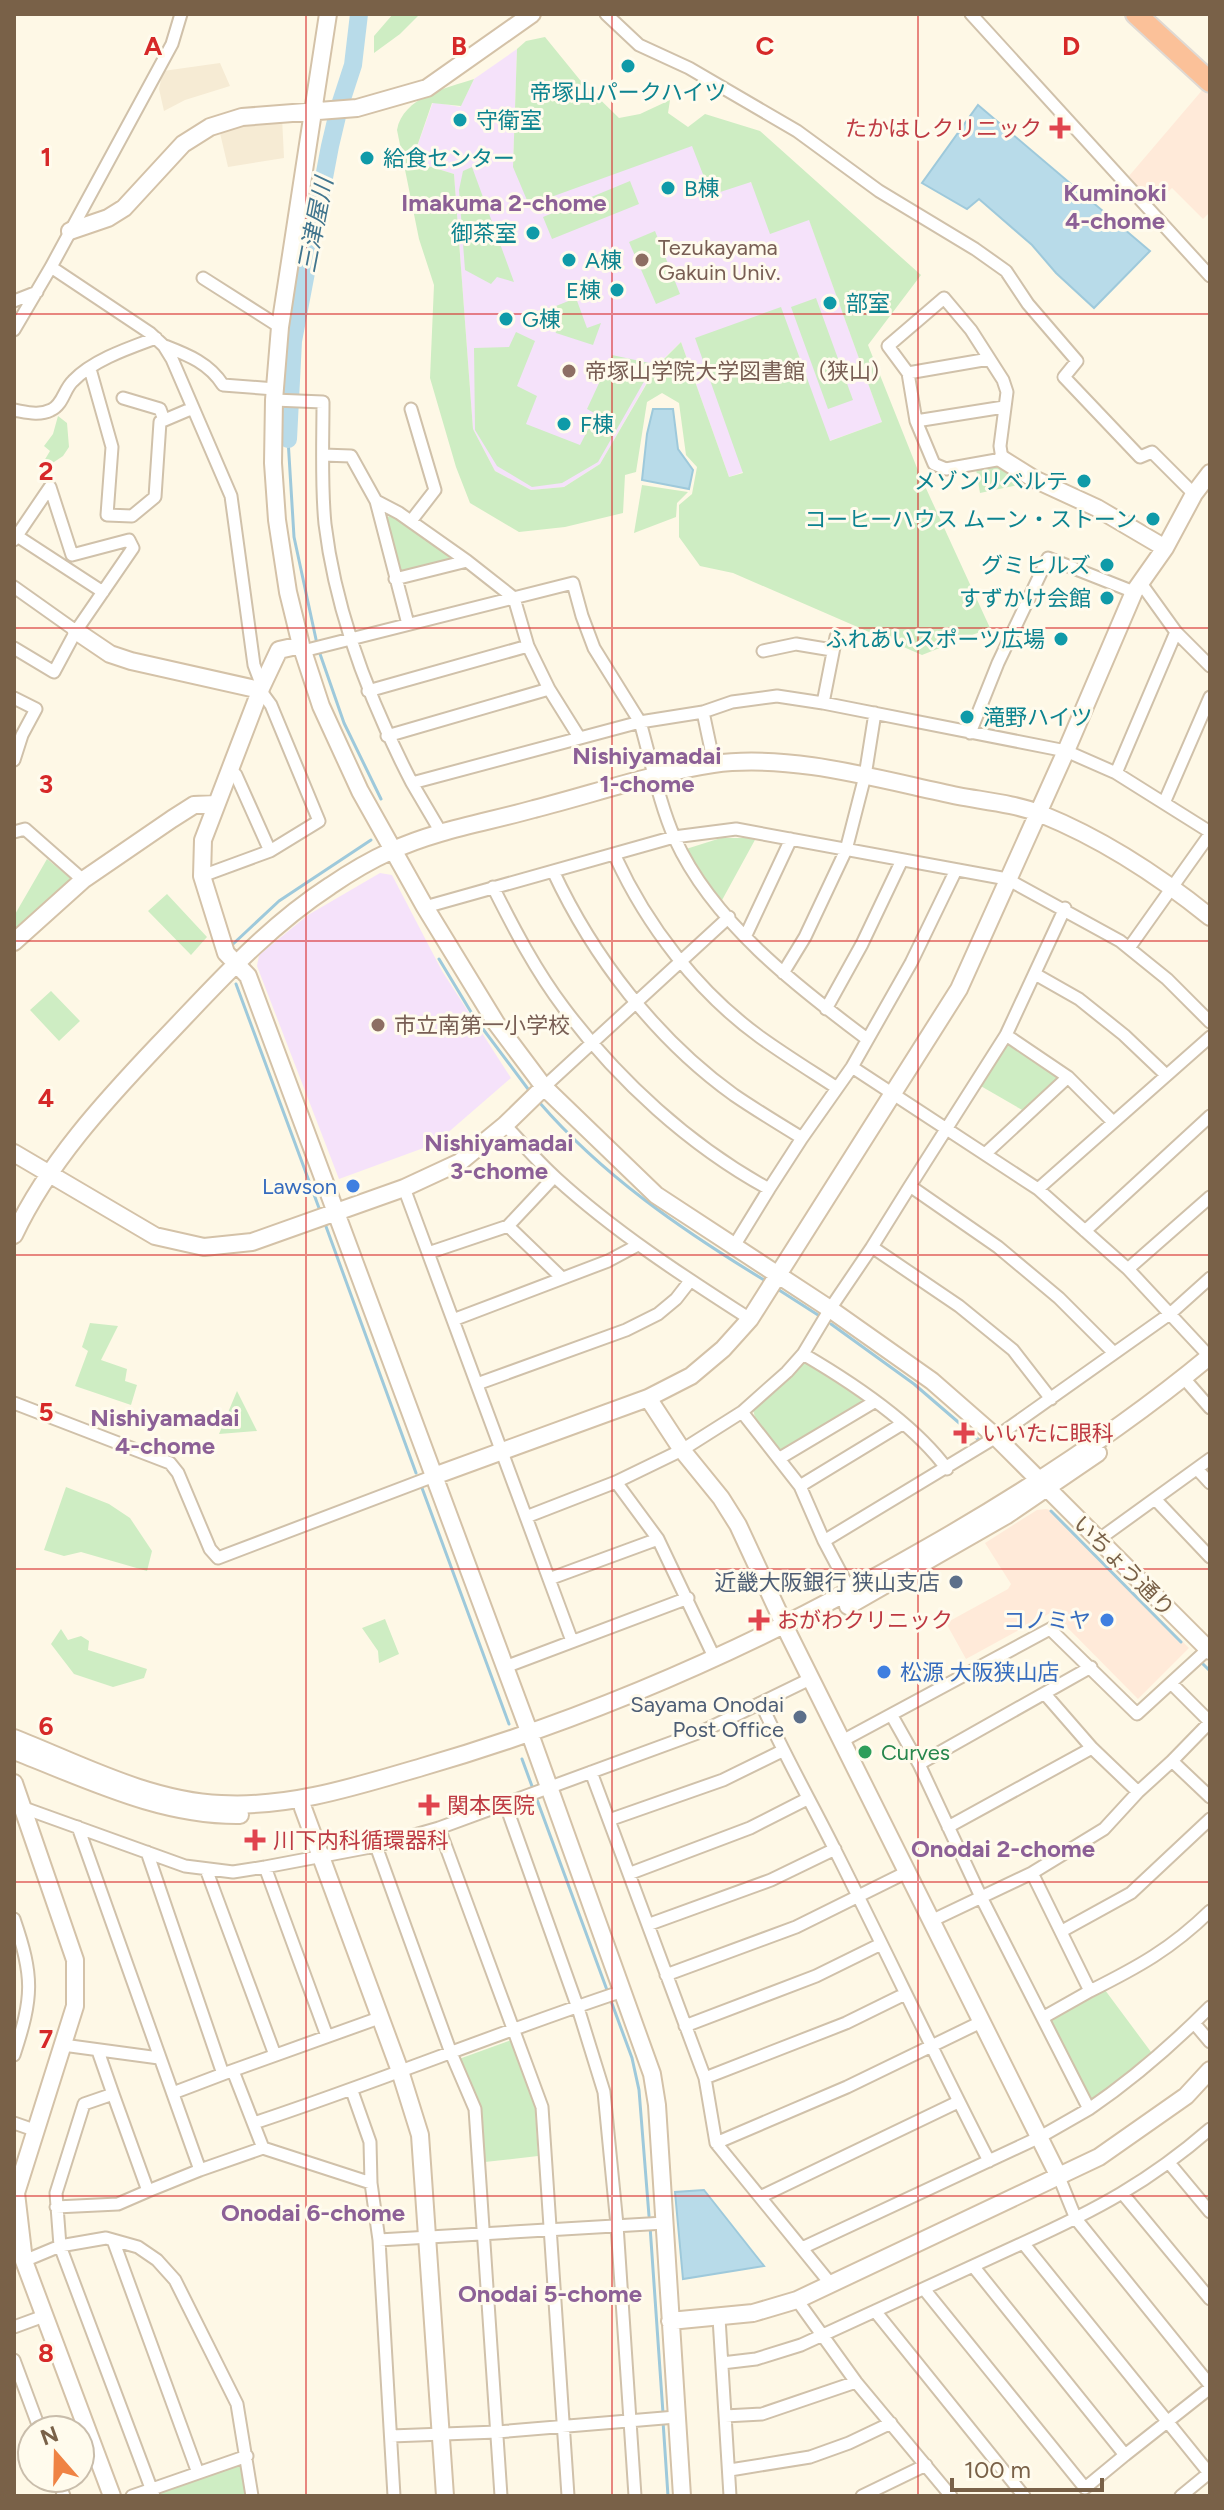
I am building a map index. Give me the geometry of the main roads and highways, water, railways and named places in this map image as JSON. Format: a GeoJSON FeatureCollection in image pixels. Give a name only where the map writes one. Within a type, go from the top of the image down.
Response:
{"type":"FeatureCollection","features":[{"type":"Feature","properties":{"kind":"highway"},"geometry":{"type":"LineString","coordinates":[[1144,17],[1210,82]]}},
{"type":"Feature","properties":{"kind":"water"},"geometry":{"type":"Polygon","coordinates":[[[978,105],[1150,251],[1094,308],[1056,273],[1032,245],[979,199],[967,209],[922,183],[978,105]]]}},
{"type":"Feature","properties":{"kind":"water"},"geometry":{"type":"Polygon","coordinates":[[[653,409],[673,409],[678,449],[693,470],[689,489],[642,480],[653,409]]]}},
{"type":"Feature","properties":{"kind":"water"},"geometry":{"type":"Polygon","coordinates":[[[704,2190],[764,2266],[683,2279],[675,2192],[704,2190]]]}},
{"type":"Feature","properties":{"kind":"waterway","name":"三津屋川"},"geometry":{"type":"LineString","coordinates":[[288,439],[293,341],[330,146],[353,65],[359,14]]}},
{"type":"Feature","properties":{"kind":"waterway"},"geometry":{"type":"LineString","coordinates":[[288,439],[294,537],[317,644]]}},
{"type":"Feature","properties":{"kind":"waterway"},"geometry":{"type":"LineString","coordinates":[[319,651],[344,723],[381,799]]}},
{"type":"Feature","properties":{"kind":"waterway"},"geometry":{"type":"LineString","coordinates":[[232,945],[279,901],[371,840]]}},
{"type":"Feature","properties":{"kind":"waterway"},"geometry":{"type":"LineString","coordinates":[[439,959],[474,1017],[528,1089]]}},
{"type":"Feature","properties":{"kind":"waterway"},"geometry":{"type":"LineString","coordinates":[[236,984],[319,1208]]}},
{"type":"Feature","properties":{"kind":"waterway"},"geometry":{"type":"LineString","coordinates":[[539,1102],[617,1178],[703,1242],[764,1280]]}},
{"type":"Feature","properties":{"kind":"waterway"},"geometry":{"type":"LineString","coordinates":[[324,1221],[416,1473]]}},
{"type":"Feature","properties":{"kind":"waterway"},"geometry":{"type":"LineString","coordinates":[[779,1290],[818,1315]]}},
{"type":"Feature","properties":{"kind":"waterway"},"geometry":{"type":"LineString","coordinates":[[831,1324],[914,1384],[979,1440]]}},
{"type":"Feature","properties":{"kind":"waterway"},"geometry":{"type":"LineString","coordinates":[[422,1488],[509,1724]]}},
{"type":"Feature","properties":{"kind":"waterway"},"geometry":{"type":"LineString","coordinates":[[1051,1511],[1181,1642]]}},
{"type":"Feature","properties":{"kind":"waterway"},"geometry":{"type":"LineString","coordinates":[[1201,1662],[1210,1671]]}},
{"type":"Feature","properties":{"kind":"waterway"},"geometry":{"type":"LineString","coordinates":[[522,1759],[632,2058],[639,2090],[649,2216]]}},
{"type":"Feature","properties":{"kind":"waterway"},"geometry":{"type":"LineString","coordinates":[[650,2226],[663,2413]]}},
{"type":"Feature","properties":{"kind":"waterway"},"geometry":{"type":"LineString","coordinates":[[663,2421],[668,2496]]}},
{"type":"Feature","properties":{"kind":"place","name":"帝塚山パークハイツ"},"geometry":{"type":"Point","coordinates":[628,66]}},
{"type":"Feature","properties":{"kind":"place","name":"守衛室"},"geometry":{"type":"Point","coordinates":[460,120]}},
{"type":"Feature","properties":{"kind":"place","name":"たかはしクリニック"},"geometry":{"type":"Point","coordinates":[1060,128]}},
{"type":"Feature","properties":{"kind":"place","name":"給食センター"},"geometry":{"type":"Point","coordinates":[367,158]}},
{"type":"Feature","properties":{"kind":"place","name":"B棟"},"geometry":{"type":"Point","coordinates":[668,188]}},
{"type":"Feature","properties":{"kind":"place","name":"御茶室"},"geometry":{"type":"Point","coordinates":[533,233]}},
{"type":"Feature","properties":{"kind":"place","name":"A棟"},"geometry":{"type":"Point","coordinates":[569,260]}},
{"type":"Feature","properties":{"kind":"place","name":"Tezukayama Gakuin Univ."},"geometry":{"type":"Point","coordinates":[642,260]}},
{"type":"Feature","properties":{"kind":"place","name":"E棟"},"geometry":{"type":"Point","coordinates":[617,290]}},
{"type":"Feature","properties":{"kind":"place","name":"部室"},"geometry":{"type":"Point","coordinates":[830,303]}},
{"type":"Feature","properties":{"kind":"place","name":"G棟"},"geometry":{"type":"Point","coordinates":[506,319]}},
{"type":"Feature","properties":{"kind":"place","name":"帝塚山学院大学図書館（狭山）"},"geometry":{"type":"Point","coordinates":[569,371]}},
{"type":"Feature","properties":{"kind":"place","name":"F棟"},"geometry":{"type":"Point","coordinates":[564,424]}},
{"type":"Feature","properties":{"kind":"place","name":"メゾンリベルテ"},"geometry":{"type":"Point","coordinates":[1084,481]}},
{"type":"Feature","properties":{"kind":"place","name":"コーヒーハウス ムーン・ストーン"},"geometry":{"type":"Point","coordinates":[1153,519]}},
{"type":"Feature","properties":{"kind":"place","name":"グミヒルズ"},"geometry":{"type":"Point","coordinates":[1107,565]}},
{"type":"Feature","properties":{"kind":"place","name":"すずかけ会館"},"geometry":{"type":"Point","coordinates":[1107,598]}},
{"type":"Feature","properties":{"kind":"place","name":"ふれあいスポーツ広場"},"geometry":{"type":"Point","coordinates":[1061,639]}},
{"type":"Feature","properties":{"kind":"place","name":"滝野ハイツ"},"geometry":{"type":"Point","coordinates":[967,717]}},
{"type":"Feature","properties":{"kind":"place","name":"市立南第一小学校"},"geometry":{"type":"Point","coordinates":[378,1025]}},
{"type":"Feature","properties":{"kind":"place","name":"Lawson"},"geometry":{"type":"Point","coordinates":[353,1186]}},
{"type":"Feature","properties":{"kind":"place","name":"いいたに眼科"},"geometry":{"type":"Point","coordinates":[964,1433]}},
{"type":"Feature","properties":{"kind":"place","name":"近畿大阪銀行 狭山支店"},"geometry":{"type":"Point","coordinates":[956,1582]}},
{"type":"Feature","properties":{"kind":"place","name":"おがわクリニック"},"geometry":{"type":"Point","coordinates":[759,1620]}},
{"type":"Feature","properties":{"kind":"place","name":"コノミヤ"},"geometry":{"type":"Point","coordinates":[1107,1620]}},
{"type":"Feature","properties":{"kind":"place","name":"松源 大阪狭山店"},"geometry":{"type":"Point","coordinates":[884,1672]}},
{"type":"Feature","properties":{"kind":"place","name":"Sayama Onodai Post Office"},"geometry":{"type":"Point","coordinates":[800,1717]}},
{"type":"Feature","properties":{"kind":"place","name":"Curves"},"geometry":{"type":"Point","coordinates":[865,1752]}},
{"type":"Feature","properties":{"kind":"place","name":"関本医院"},"geometry":{"type":"Point","coordinates":[429,1805]}},
{"type":"Feature","properties":{"kind":"place","name":"川下内科循環器科"},"geometry":{"type":"Point","coordinates":[255,1840]}},
{"type":"Feature","properties":{"kind":"district","name":"Imakuma 2-chome"},"geometry":{"type":"Point","coordinates":[504,202]}},
{"type":"Feature","properties":{"kind":"district","name":"Kuminoki 4-chome"},"geometry":{"type":"Point","coordinates":[1115,206]}},
{"type":"Feature","properties":{"kind":"district","name":"Nishiyamadai 1-chome"},"geometry":{"type":"Point","coordinates":[647,769]}},
{"type":"Feature","properties":{"kind":"district","name":"Nishiyamadai 3-chome"},"geometry":{"type":"Point","coordinates":[499,1156]}},
{"type":"Feature","properties":{"kind":"district","name":"Nishiyamadai 4-chome"},"geometry":{"type":"Point","coordinates":[165,1431]}},
{"type":"Feature","properties":{"kind":"district","name":"Onodai 2-chome"},"geometry":{"type":"Point","coordinates":[1003,1848]}},
{"type":"Feature","properties":{"kind":"district","name":"Onodai 6-chome"},"geometry":{"type":"Point","coordinates":[313,2212]}},
{"type":"Feature","properties":{"kind":"district","name":"Onodai 5-chome"},"geometry":{"type":"Point","coordinates":[550,2293]}}]}
